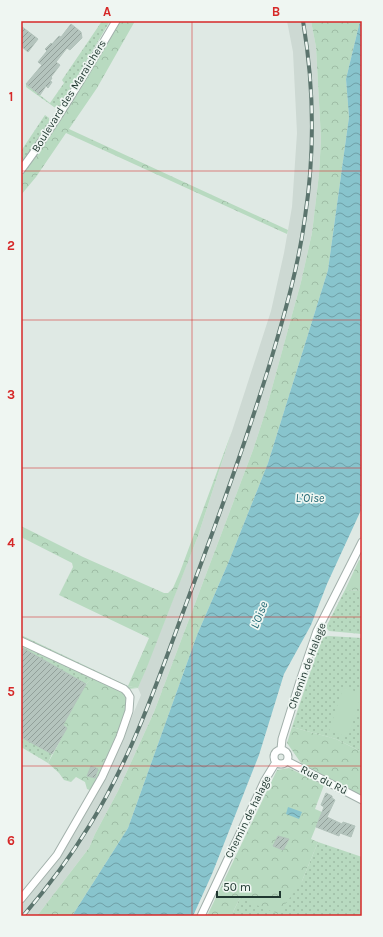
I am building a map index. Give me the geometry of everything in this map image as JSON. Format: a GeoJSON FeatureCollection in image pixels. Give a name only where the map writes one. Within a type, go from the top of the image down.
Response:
{"type":"FeatureCollection","features":[{"type":"Feature","properties":{"kind":"street","name":"Boulevard des Maraichers"},"geometry":{"type":"LineString","coordinates":[[21,170],[40,145],[58,117],[116,21]]}},
{"type":"Feature","properties":{"kind":"street","name":"Chemin de Halage"},"geometry":{"type":"LineString","coordinates":[[281,749],[282,739],[317,631],[362,542]]}},
{"type":"Feature","properties":{"kind":"street"},"geometry":{"type":"LineString","coordinates":[[21,640],[124,689],[127,692],[130,701],[127,718],[120,737],[102,777],[89,801],[56,855],[21,899]]}},
{"type":"Feature","properties":{"kind":"street"},"geometry":{"type":"LineString","coordinates":[[281,749],[287,752],[287,761],[283,764],[276,762],[273,758],[274,753],[281,749]]}},
{"type":"Feature","properties":{"kind":"street","name":"Rue du Rû"},"geometry":{"type":"LineString","coordinates":[[287,761],[362,800]]}},
{"type":"Feature","properties":{"kind":"street","name":"Chemin de halage"},"geometry":{"type":"LineString","coordinates":[[201,916],[265,780],[276,762]]}},
{"type":"Feature","properties":{"kind":"shaded area"},"geometry":{"type":"Polygon","coordinates":[[[287,21],[311,21],[316,47],[321,139],[319,174],[312,233],[301,282],[266,410],[253,450],[154,712],[118,791],[89,848],[37,916],[21,916],[21,894],[52,855],[119,748],[141,695],[138,688],[198,536],[271,311],[284,253],[292,207],[297,133],[293,52],[287,21]]]}},
{"type":"Feature","properties":{"kind":"green space"},"geometry":{"type":"Polygon","coordinates":[[[102,21],[110,21],[60,106],[56,108],[54,107],[26,87],[26,84],[50,103],[64,83],[62,80],[102,21]]]}},
{"type":"Feature","properties":{"kind":"green space"},"geometry":{"type":"Polygon","coordinates":[[[118,21],[135,21],[97,88],[69,129],[288,230],[287,234],[66,133],[36,177],[21,195],[21,177],[50,136],[118,21]]]}},
{"type":"Feature","properties":{"kind":"green space"},"geometry":{"type":"Polygon","coordinates":[[[311,21],[360,21],[346,79],[349,117],[328,270],[268,463],[229,561],[197,635],[128,828],[72,916],[37,916],[89,848],[118,791],[154,712],[253,450],[266,410],[301,282],[312,233],[319,174],[321,139],[316,47],[311,21]]]}},
{"type":"Feature","properties":{"kind":"green space"},"geometry":{"type":"Polygon","coordinates":[[[45,115],[49,118],[49,123],[22,164],[21,151],[45,115]]]}},
{"type":"Feature","properties":{"kind":"green space"},"geometry":{"type":"Polygon","coordinates":[[[232,431],[198,536],[147,667],[138,688],[128,686],[149,638],[59,595],[73,567],[72,563],[21,537],[21,526],[83,557],[164,593],[168,593],[173,588],[180,572],[232,431]]]}},
{"type":"Feature","properties":{"kind":"green space"},"geometry":{"type":"Polygon","coordinates":[[[359,560],[362,561],[362,591],[345,590],[359,560]]]}},
{"type":"Feature","properties":{"kind":"green space"},"geometry":{"type":"Polygon","coordinates":[[[345,590],[362,591],[362,634],[329,631],[326,627],[345,590]]]}},
{"type":"Feature","properties":{"kind":"green space"},"geometry":{"type":"Polygon","coordinates":[[[21,635],[128,686],[138,688],[128,689],[21,638],[21,635]]]}},
{"type":"Feature","properties":{"kind":"green space"},"geometry":{"type":"Polygon","coordinates":[[[322,637],[362,638],[362,752],[336,739],[292,727],[322,637]]]}},
{"type":"Feature","properties":{"kind":"green space"},"geometry":{"type":"Polygon","coordinates":[[[21,643],[94,677],[86,684],[21,647],[21,643]]]}},
{"type":"Feature","properties":{"kind":"green space"},"geometry":{"type":"Polygon","coordinates":[[[94,677],[113,685],[121,691],[127,699],[128,706],[108,759],[92,791],[87,789],[85,782],[76,777],[71,782],[64,780],[48,763],[67,728],[63,725],[86,684],[94,677]]]}},
{"type":"Feature","properties":{"kind":"green space"},"geometry":{"type":"Polygon","coordinates":[[[343,688],[362,693],[348,737],[329,731],[343,688]]]}},
{"type":"Feature","properties":{"kind":"green space"},"geometry":{"type":"Polygon","coordinates":[[[292,727],[336,739],[362,752],[362,796],[303,766],[287,743],[292,727]]]}},
{"type":"Feature","properties":{"kind":"green space"},"geometry":{"type":"Polygon","coordinates":[[[21,737],[52,754],[48,763],[21,747],[21,737]]]}},
{"type":"Feature","properties":{"kind":"green space"},"geometry":{"type":"Polygon","coordinates":[[[289,768],[324,785],[315,809],[322,812],[311,839],[318,842],[302,881],[278,914],[240,898],[231,916],[207,916],[277,770],[289,768]]]}},
{"type":"Feature","properties":{"kind":"green space"},"geometry":{"type":"Polygon","coordinates":[[[318,842],[362,857],[362,916],[231,916],[240,898],[302,881],[318,842]]]}},
{"type":"Feature","properties":{"kind":"water","name":"L’Oise"},"geometry":{"type":"Polygon","coordinates":[[[360,21],[362,21],[362,508],[327,584],[311,625],[284,674],[259,755],[212,874],[193,916],[72,916],[128,828],[197,635],[229,561],[268,463],[328,270],[349,117],[346,79],[360,21]]]}},
{"type":"Feature","properties":{"kind":"water"},"geometry":{"type":"Polygon","coordinates":[[[288,807],[302,812],[299,819],[286,814],[288,807]]]}},
{"type":"Feature","properties":{"kind":"building"},"geometry":{"type":"Polygon","coordinates":[[[71,24],[81,32],[82,38],[70,50],[67,48],[56,62],[60,65],[51,77],[52,78],[50,81],[52,82],[48,88],[46,86],[40,95],[26,84],[42,65],[38,62],[47,51],[45,49],[59,36],[61,37],[71,24]]]}},
{"type":"Feature","properties":{"kind":"building"},"geometry":{"type":"Polygon","coordinates":[[[21,26],[38,39],[28,52],[21,46],[21,26]]]}},
{"type":"Feature","properties":{"kind":"building"},"geometry":{"type":"Polygon","coordinates":[[[21,647],[86,684],[63,725],[67,728],[52,754],[21,737],[21,647]]]}},
{"type":"Feature","properties":{"kind":"building"},"geometry":{"type":"Polygon","coordinates":[[[91,766],[98,769],[95,778],[87,776],[91,766]]]}},
{"type":"Feature","properties":{"kind":"building"},"geometry":{"type":"Polygon","coordinates":[[[326,793],[332,796],[335,800],[327,817],[342,824],[343,822],[355,826],[351,837],[340,833],[339,836],[316,827],[324,807],[321,805],[326,793]]]}},
{"type":"Feature","properties":{"kind":"building"},"geometry":{"type":"Polygon","coordinates":[[[278,836],[289,839],[283,850],[273,846],[278,836]]]}},
{"type":"Feature","properties":{"kind":"railway"},"geometry":{"type":"LineString","coordinates":[[23,916],[59,871],[91,823],[136,735],[161,673],[216,524],[246,439],[264,382],[283,320],[296,269],[308,193],[312,144],[312,119],[307,45],[303,21]]}},
{"type":"Feature","properties":{"kind":"water label","name":"L'Oise"},"geometry":{"type":"Point","coordinates":[259,615]}}]}
